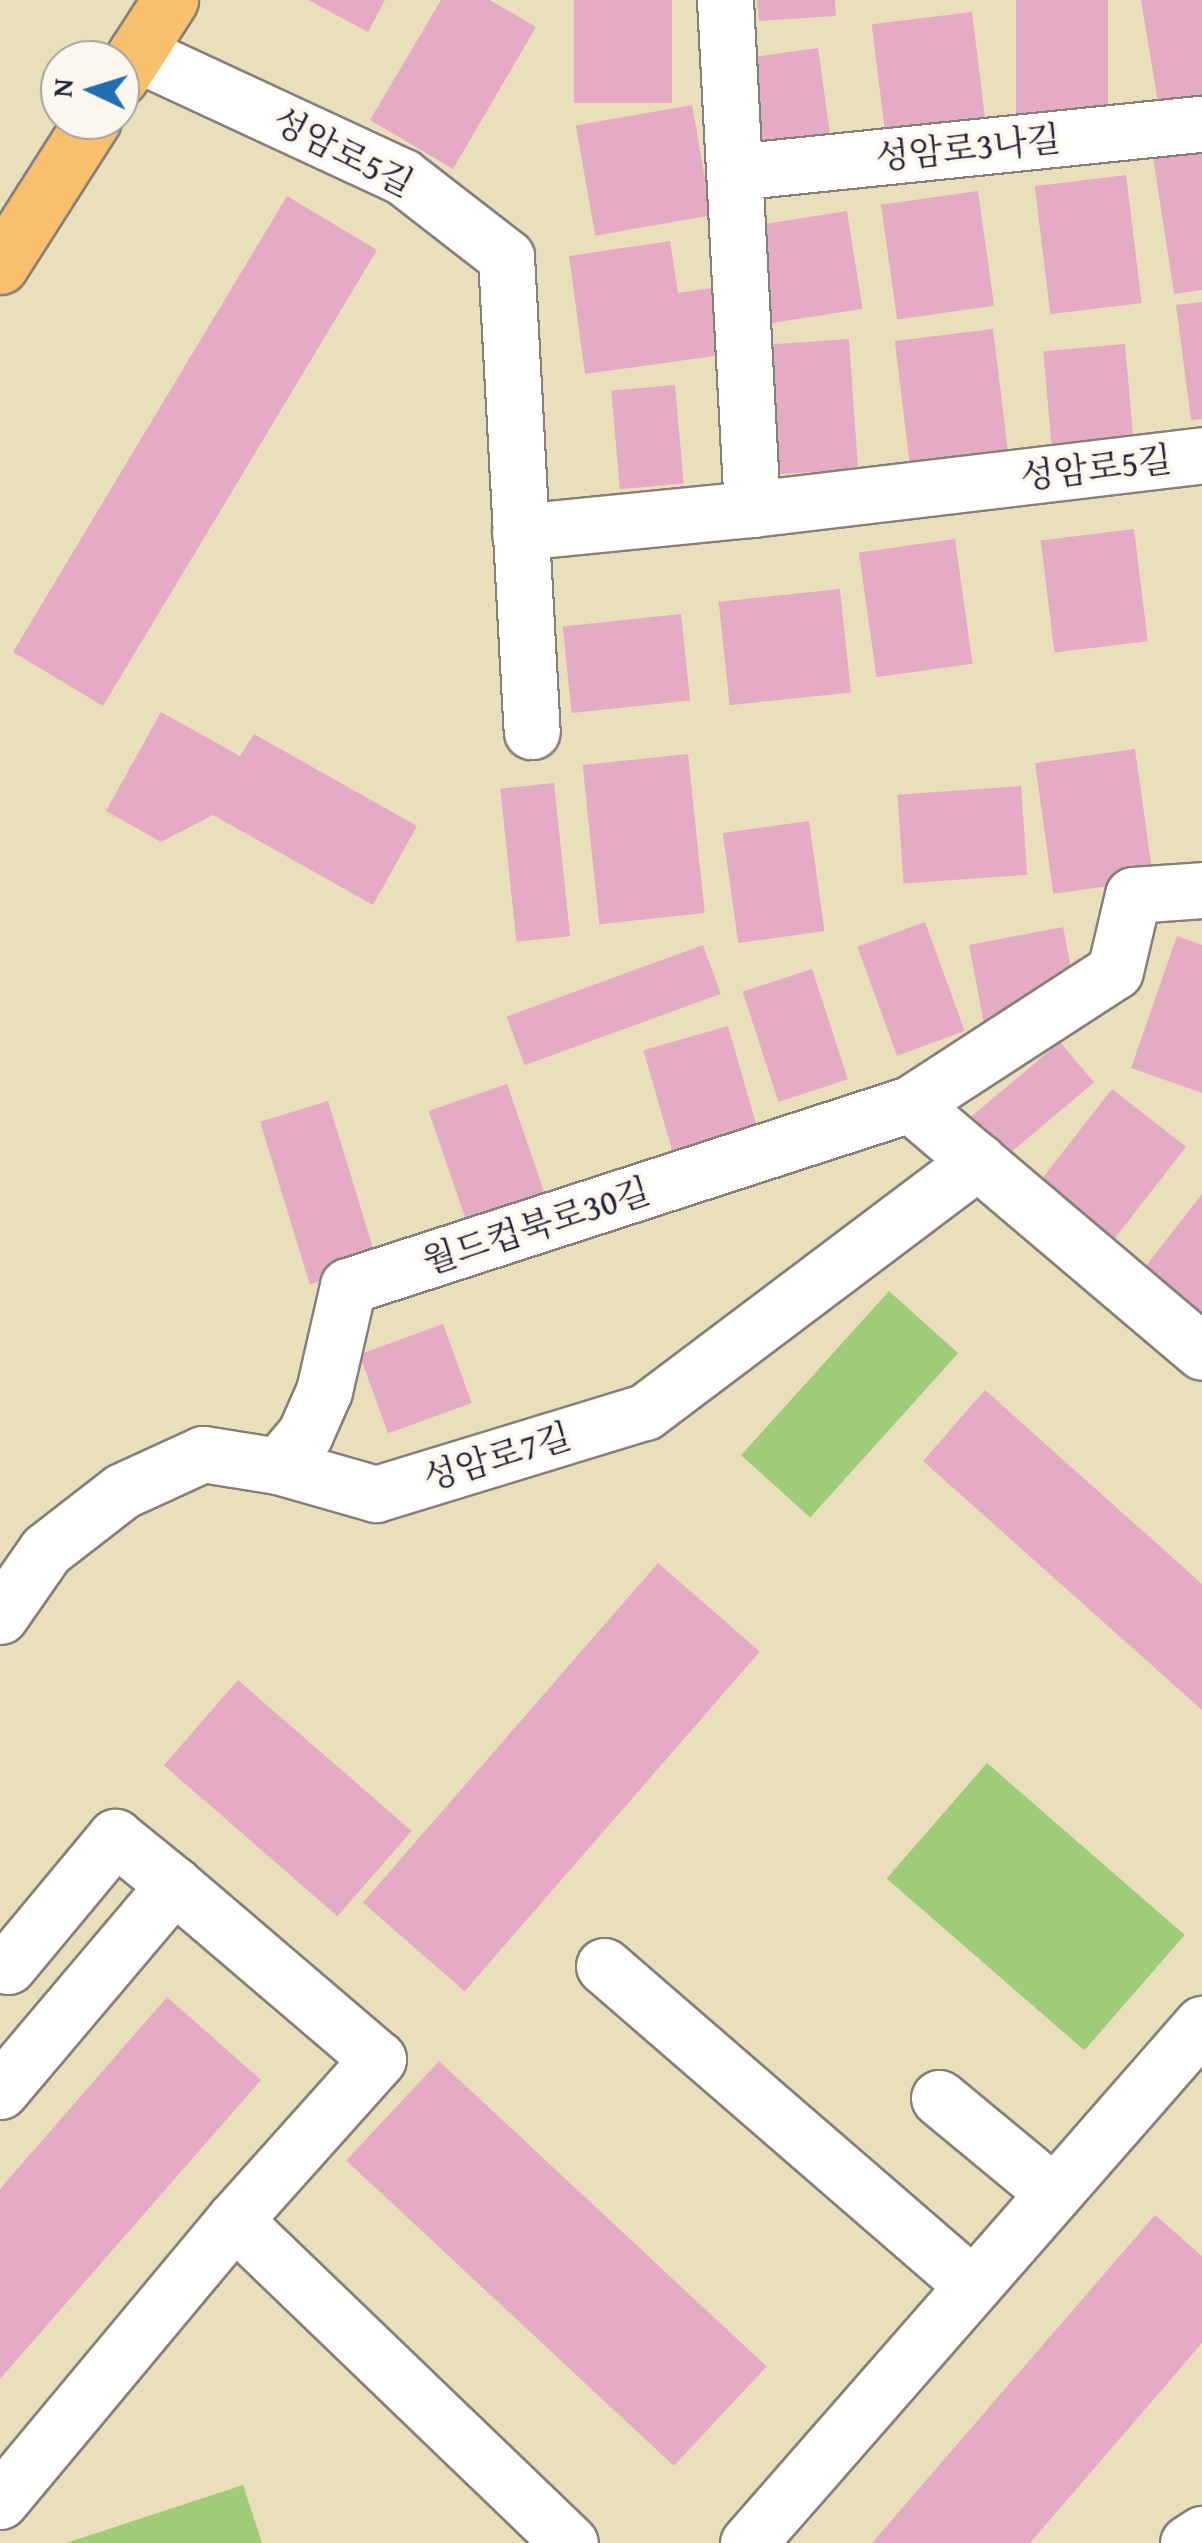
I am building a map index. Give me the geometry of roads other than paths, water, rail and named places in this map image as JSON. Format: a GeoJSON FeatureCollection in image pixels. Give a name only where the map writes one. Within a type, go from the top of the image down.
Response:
{"type":"FeatureCollection","features":[{"type":"Feature","properties":{"kind":"main road"},"geometry":{"type":"LineString","coordinates":[[140,46],[170,0]]}},
{"type":"Feature","properties":{"kind":"main road"},"geometry":{"type":"LineString","coordinates":[[0,266],[80,140]]}},
{"type":"Feature","properties":{"kind":"street"},"geometry":{"type":"LineString","coordinates":[[725,0],[752,509]]}},
{"type":"Feature","properties":{"kind":"street","name":"성암로5길"},"geometry":{"type":"LineString","coordinates":[[140,70],[403,177],[506,256],[532,731]]}},
{"type":"Feature","properties":{"kind":"street","name":"성암로3나길"},"geometry":{"type":"LineString","coordinates":[[734,172],[1202,124]]}},
{"type":"Feature","properties":{"kind":"street","name":"성암로5길"},"geometry":{"type":"LineString","coordinates":[[520,532],[752,509],[1202,455]]}},
{"type":"Feature","properties":{"kind":"street","name":"월드컵북로30길"},"geometry":{"type":"LineString","coordinates":[[278,1466],[305,1434],[324,1391],[348,1286],[910,1104],[1115,971],[1133,895],[1202,890]]}},
{"type":"Feature","properties":{"kind":"street"},"geometry":{"type":"LineString","coordinates":[[910,1104],[1202,1352]]}},
{"type":"Feature","properties":{"kind":"street","name":"성암로7길"},"geometry":{"type":"LineString","coordinates":[[0,1616],[46,1550],[122,1491],[203,1454],[278,1466],[376,1494],[645,1412],[978,1162]]}},
{"type":"Feature","properties":{"kind":"street"},"geometry":{"type":"LineString","coordinates":[[0,2501],[234,2220],[378,2059],[115,1837],[8,1966]]}},
{"type":"Feature","properties":{"kind":"street"},"geometry":{"type":"LineString","coordinates":[[0,2091],[174,1886]]}},
{"type":"Feature","properties":{"kind":"street"},"geometry":{"type":"LineString","coordinates":[[604,1966],[973,2286]]}},
{"type":"Feature","properties":{"kind":"street"},"geometry":{"type":"LineString","coordinates":[[748,2543],[1202,2024]]}},
{"type":"Feature","properties":{"kind":"street"},"geometry":{"type":"LineString","coordinates":[[939,2098],[1054,2194]]}},
{"type":"Feature","properties":{"kind":"street"},"geometry":{"type":"LineString","coordinates":[[234,2220],[570,2543]]}},
{"type":"Feature","properties":{"kind":"street"},"geometry":{"type":"LineString","coordinates":[[1188,2543],[1202,2534]]}}]}
